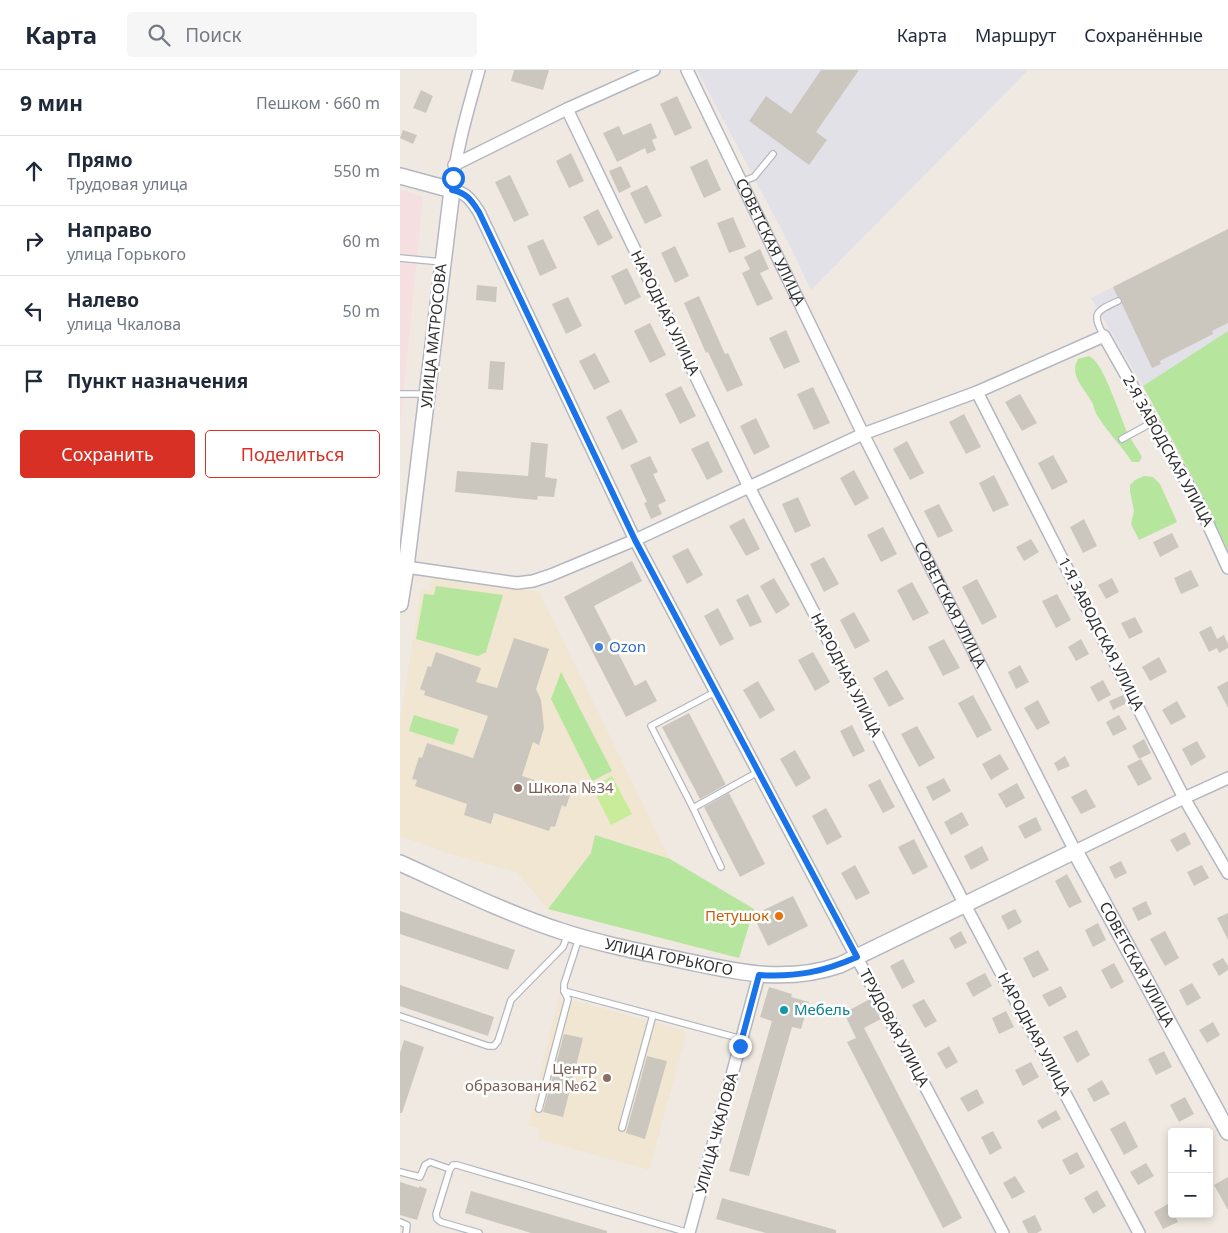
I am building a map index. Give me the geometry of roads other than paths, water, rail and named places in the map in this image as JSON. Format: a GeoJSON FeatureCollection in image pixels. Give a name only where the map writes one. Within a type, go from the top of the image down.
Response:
{"type":"FeatureCollection","features":[{"type":"Feature","properties":{"kind":"street","name":"УЛИЦА МАТРОСОВА"},"geometry":{"type":"LineString","coordinates":[[400,604],[403,567],[428,394],[454,165],[479,70]]}},
{"type":"Feature","properties":{"kind":"street"},"geometry":{"type":"LineString","coordinates":[[454,165],[567,109],[654,70]]}},
{"type":"Feature","properties":{"kind":"street","name":"СОВЕТСКАЯ УЛИЦА"},"geometry":{"type":"LineString","coordinates":[[687,70],[863,434],[1075,851],[1228,1132]]}},
{"type":"Feature","properties":{"kind":"street","name":"НАРОДНАЯ УЛИЦА"},"geometry":{"type":"LineString","coordinates":[[567,109],[749,487],[965,905],[1139,1233]]}},
{"type":"Feature","properties":{"kind":"street"},"geometry":{"type":"LineString","coordinates":[[400,176],[452,190]]}},
{"type":"Feature","properties":{"kind":"street","name":"ТРУДОВАЯ УЛИЦА"},"geometry":{"type":"LineString","coordinates":[[452,190],[468,196],[479,212],[635,540],[1003,1233]]}},
{"type":"Feature","properties":{"kind":"street"},"geometry":{"type":"LineString","coordinates":[[403,567],[517,583],[533,581],[635,540],[863,434],[977,392],[1104,336]]}},
{"type":"Feature","properties":{"kind":"street","name":"2-Я ЗАВОДСКАЯ УЛИЦА"},"geometry":{"type":"LineString","coordinates":[[1104,336],[1198,502],[1228,568]]}},
{"type":"Feature","properties":{"kind":"street","name":"1-Я ЗАВОДСКАЯ УЛИЦА"},"geometry":{"type":"LineString","coordinates":[[977,392],[1184,798],[1228,873]]}},
{"type":"Feature","properties":{"kind":"street"},"geometry":{"type":"LineString","coordinates":[[1075,851],[1228,778]]}},
{"type":"Feature","properties":{"kind":"street","name":"УЛИЦА ГОРЬКОГО"},"geometry":{"type":"LineString","coordinates":[[400,863],[514,913],[574,935],[656,955],[759,975],[777,976],[810,974],[857,957],[1075,851]]}},
{"type":"Feature","properties":{"kind":"street","name":"УЛИЦА ЧКАЛОВА"},"geometry":{"type":"LineString","coordinates":[[689,1233],[759,975]]}},
{"type":"Feature","properties":{"kind":"lane"},"geometry":{"type":"LineString","coordinates":[[741,182],[754,177],[773,154]]}},
{"type":"Feature","properties":{"kind":"lane"},"geometry":{"type":"LineString","coordinates":[[400,258],[442,262]]}},
{"type":"Feature","properties":{"kind":"lane"},"geometry":{"type":"LineString","coordinates":[[1104,336],[1096,316],[1100,310],[1118,301]]}},
{"type":"Feature","properties":{"kind":"lane"},"geometry":{"type":"LineString","coordinates":[[400,394],[428,394]]}},
{"type":"Feature","properties":{"kind":"lane"},"geometry":{"type":"LineString","coordinates":[[1122,439],[1153,422]]}},
{"type":"Feature","properties":{"kind":"lane"},"geometry":{"type":"LineString","coordinates":[[715,692],[651,726],[721,867]]}},
{"type":"Feature","properties":{"kind":"lane"},"geometry":{"type":"LineString","coordinates":[[693,808],[758,772]]}},
{"type":"Feature","properties":{"kind":"lane"},"geometry":{"type":"LineString","coordinates":[[539,1109],[568,999],[564,990],[564,984],[574,935]]}},
{"type":"Feature","properties":{"kind":"lane"},"geometry":{"type":"LineString","coordinates":[[400,1016],[488,1046],[494,1046],[498,1041],[511,1000],[574,935]]}},
{"type":"Feature","properties":{"kind":"lane"},"geometry":{"type":"LineString","coordinates":[[564,990],[742,1039]]}},
{"type":"Feature","properties":{"kind":"lane"},"geometry":{"type":"LineString","coordinates":[[622,1128],[653,1015]]}},
{"type":"Feature","properties":{"kind":"lane"},"geometry":{"type":"LineString","coordinates":[[400,1172],[420,1177],[425,1165],[430,1162],[450,1169]]}},
{"type":"Feature","properties":{"kind":"lane"},"geometry":{"type":"LineString","coordinates":[[479,1233],[441,1222],[437,1219],[436,1214],[450,1169],[453,1165],[458,1164],[689,1233]]}},
{"type":"Feature","properties":{"kind":"lane"},"geometry":{"type":"LineString","coordinates":[[400,1222],[407,1225],[406,1233]]}},
{"type":"Feature","properties":{"kind":"place","name":"Ozon"},"geometry":{"type":"Point","coordinates":[599,647]}},
{"type":"Feature","properties":{"kind":"place","name":"Школа №34"},"geometry":{"type":"Point","coordinates":[518,788]}},
{"type":"Feature","properties":{"kind":"place","name":"Петушок"},"geometry":{"type":"Point","coordinates":[779,916]}},
{"type":"Feature","properties":{"kind":"place","name":"Мебель"},"geometry":{"type":"Point","coordinates":[784,1010]}},
{"type":"Feature","properties":{"kind":"place","name":"Центр образования №62"},"geometry":{"type":"Point","coordinates":[607,1078]}}]}
